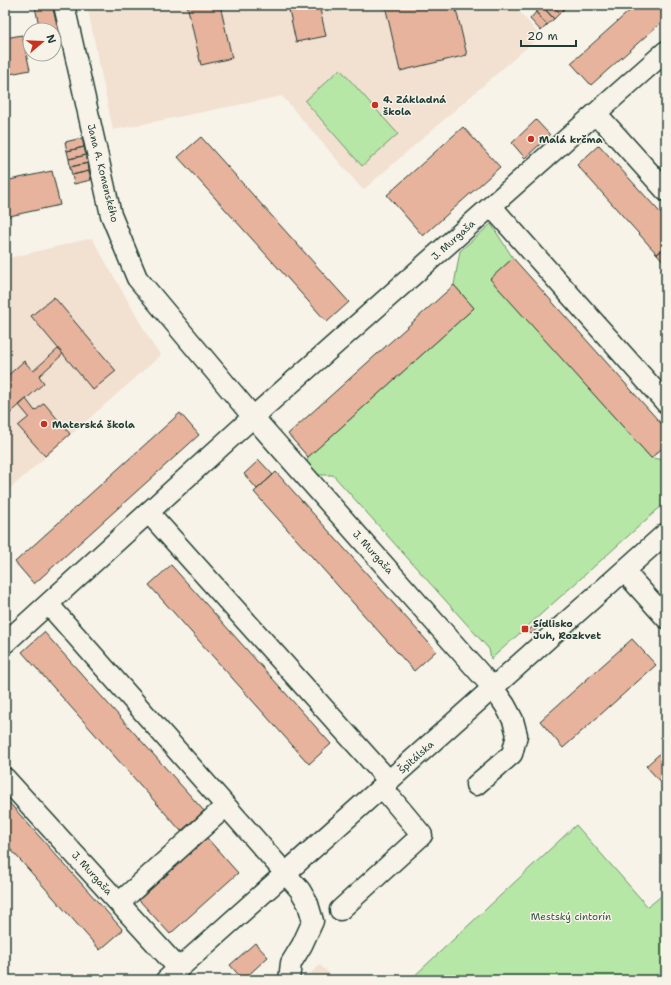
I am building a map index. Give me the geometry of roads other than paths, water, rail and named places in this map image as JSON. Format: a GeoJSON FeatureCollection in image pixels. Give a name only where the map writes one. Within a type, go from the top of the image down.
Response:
{"type":"FeatureCollection","features":[{"type":"Feature","properties":{"kind":"street","name":"Jana A. Komenského"},"geometry":{"type":"LineString","coordinates":[[64,5],[111,214],[137,278],[253,417]]}},
{"type":"Feature","properties":{"kind":"street","name":"J. Murgaša"},"geometry":{"type":"LineString","coordinates":[[5,643],[49,605],[253,417],[594,117],[666,51]]}},
{"type":"Feature","properties":{"kind":"street"},"geometry":{"type":"LineString","coordinates":[[594,117],[604,122],[666,191]]}},
{"type":"Feature","properties":{"kind":"street"},"geometry":{"type":"LineString","coordinates":[[492,206],[666,403]]}},
{"type":"Feature","properties":{"kind":"street","name":"J. Murgaša"},"geometry":{"type":"LineString","coordinates":[[253,417],[493,688],[510,715],[517,735],[512,754],[476,785]]}},
{"type":"Feature","properties":{"kind":"street"},"geometry":{"type":"LineString","coordinates":[[149,513],[385,784],[422,836],[340,910]]}},
{"type":"Feature","properties":{"kind":"street","name":"Špitálska"},"geometry":{"type":"LineString","coordinates":[[173,974],[666,533]]}},
{"type":"Feature","properties":{"kind":"street"},"geometry":{"type":"LineString","coordinates":[[624,571],[666,618]]}},
{"type":"Feature","properties":{"kind":"street"},"geometry":{"type":"LineString","coordinates":[[49,605],[286,873],[308,904],[313,921],[302,945],[291,963],[289,980]]}},
{"type":"Feature","properties":{"kind":"street","name":"J. Murgaša"},"geometry":{"type":"LineString","coordinates":[[5,778],[119,903],[173,974]]}},
{"type":"Feature","properties":{"kind":"street"},"geometry":{"type":"LineString","coordinates":[[119,903],[226,806]]}},
{"type":"Feature","properties":{"kind":"place","name":"4. Základná škola"},"geometry":{"type":"Point","coordinates":[375,105]}},
{"type":"Feature","properties":{"kind":"place","name":"Malá krčma"},"geometry":{"type":"Point","coordinates":[531,139]}},
{"type":"Feature","properties":{"kind":"place","name":"Materská škola"},"geometry":{"type":"Point","coordinates":[44,424]}},
{"type":"Feature","properties":{"kind":"place","name":"Sídlisko Juh, Rozkvet"},"geometry":{"type":"Point","coordinates":[525,629]}},
{"type":"Feature","properties":{"kind":"park label","name":"Mestský cintorín"},"geometry":{"type":"Point","coordinates":[571,916]}}]}
